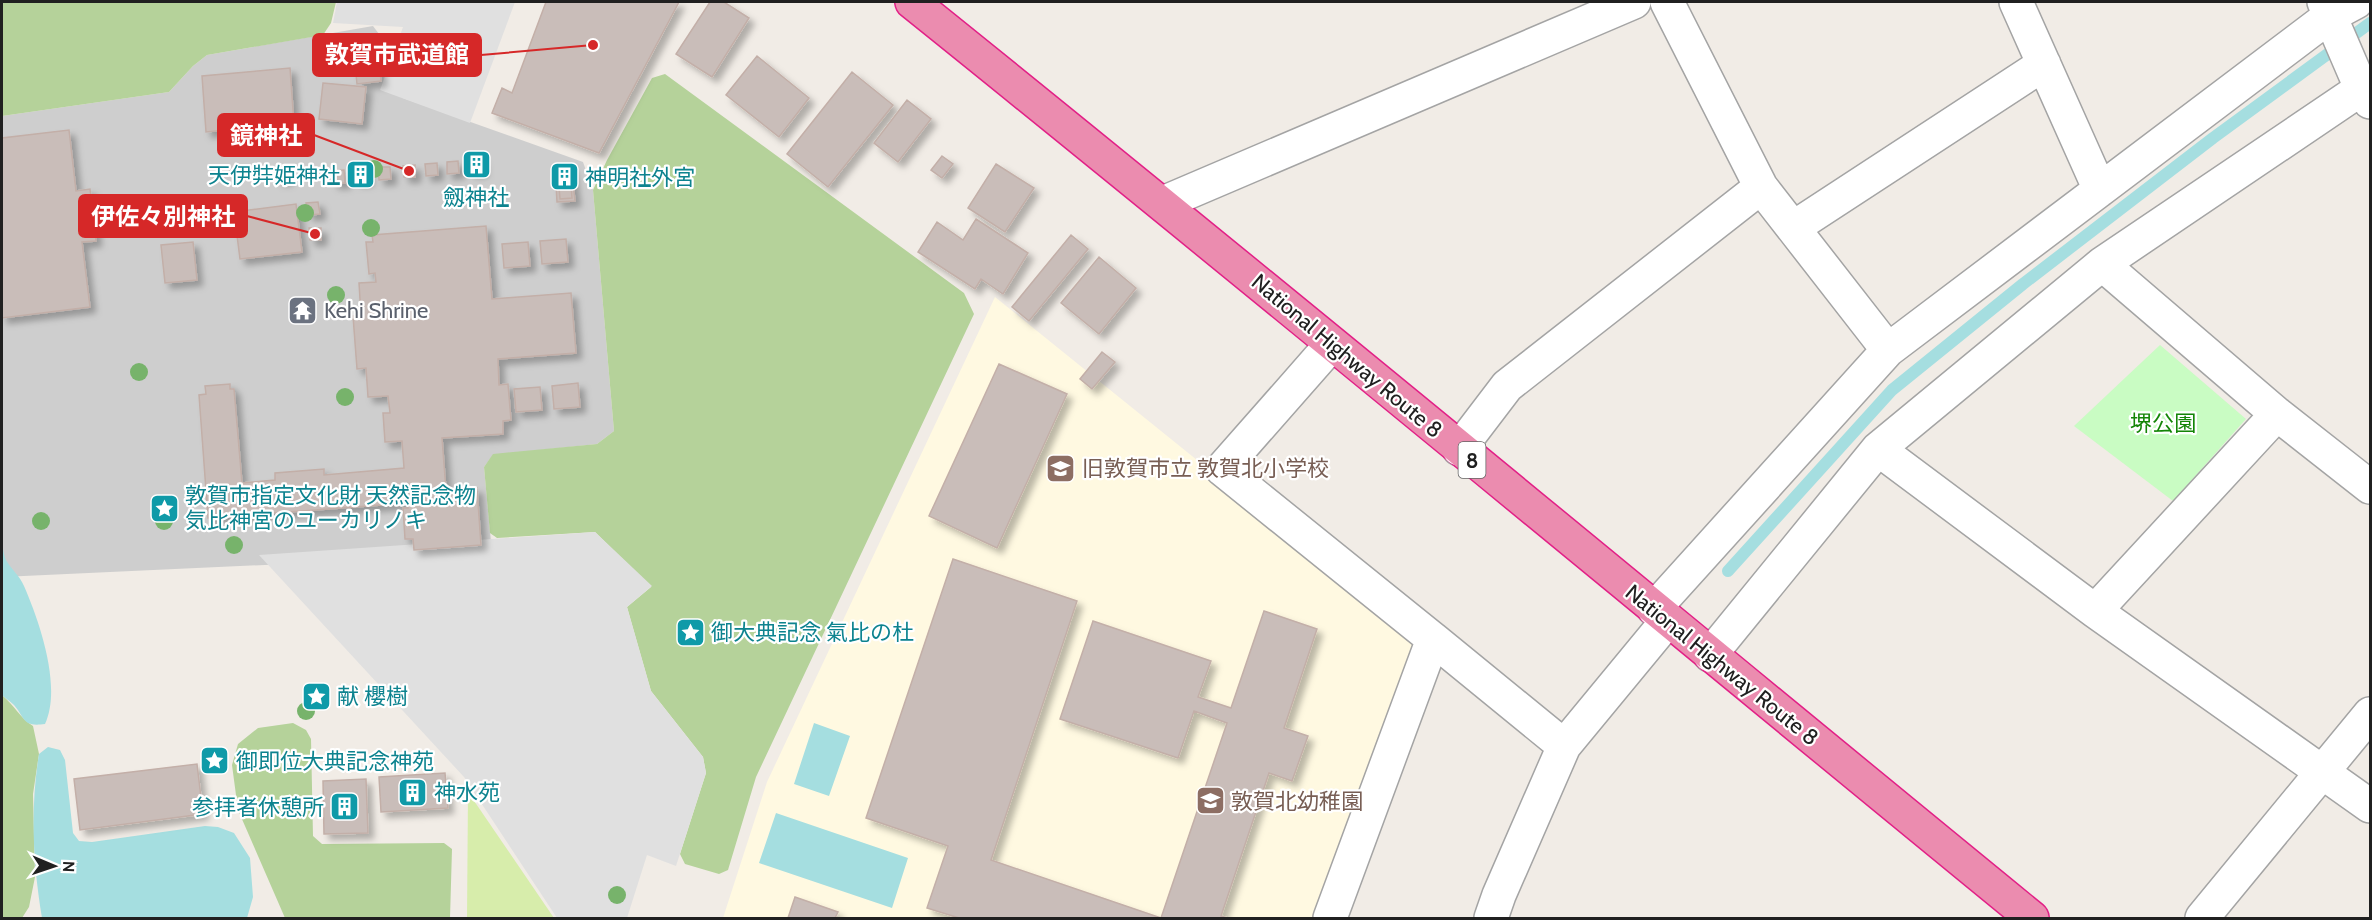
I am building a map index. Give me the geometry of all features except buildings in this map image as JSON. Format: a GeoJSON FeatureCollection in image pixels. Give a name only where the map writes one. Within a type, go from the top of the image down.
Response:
{"type":"FeatureCollection","features":[{"type":"Feature","properties":{"kind":"highway","name":"National Highway Route 8"},"geometry":{"type":"LineString","coordinates":[[912,2],[1163,204],[1331,345],[2032,918]]}},
{"type":"Feature","properties":{"kind":"street"},"geometry":{"type":"LineString","coordinates":[[1163,204],[1634,2]]}},
{"type":"Feature","properties":{"kind":"street"},"geometry":{"type":"LineString","coordinates":[[1667,2],[1761,187],[1888,350]]}},
{"type":"Feature","properties":{"kind":"street"},"geometry":{"type":"LineString","coordinates":[[2016,2],[2100,190]]}},
{"type":"Feature","properties":{"kind":"street"},"geometry":{"type":"LineString","coordinates":[[1491,918],[1563,746],[1661,615],[1888,350],[2100,190],[2336,6],[2367,91],[2102,264],[1878,449],[1710,655]]}},
{"type":"Feature","properties":{"kind":"street"},"geometry":{"type":"LineString","coordinates":[[1793,228],[2044,64]]}},
{"type":"Feature","properties":{"kind":"street"},"geometry":{"type":"LineString","coordinates":[[1459,449],[1507,386],[1761,187]]}},
{"type":"Feature","properties":{"kind":"street"},"geometry":{"type":"LineString","coordinates":[[2102,264],[2277,414],[2370,487]]}},
{"type":"Feature","properties":{"kind":"street"},"geometry":{"type":"LineString","coordinates":[[1331,345],[1222,469],[1563,746]]}},
{"type":"Feature","properties":{"kind":"street"},"geometry":{"type":"LineString","coordinates":[[2095,611],[2277,414]]}},
{"type":"Feature","properties":{"kind":"street"},"geometry":{"type":"LineString","coordinates":[[1878,449],[2095,611],[2370,806]]}},
{"type":"Feature","properties":{"kind":"street"},"geometry":{"type":"LineString","coordinates":[[1330,918],[1433,639]]}},
{"type":"Feature","properties":{"kind":"street"},"geometry":{"type":"LineString","coordinates":[[2202,918],[2370,714]]}},
{"type":"Feature","properties":{"kind":"shaded area"},"geometry":{"type":"Polygon","coordinates":[[[337,2],[515,2],[470,123],[380,90],[403,27],[333,23],[337,2]]]}},
{"type":"Feature","properties":{"kind":"shaded area","name":"Kehi Shrine"},"geometry":{"type":"Polygon","coordinates":[[[373,26],[385,42],[386,83],[403,98],[583,162],[593,190],[614,431],[597,444],[493,455],[484,467],[491,542],[480,555],[2,577],[2,116],[169,92],[193,66],[207,55],[373,26]]]}},
{"type":"Feature","properties":{"kind":"shaded area","name":"旧敦賀市立 敦賀北小学校"},"geometry":{"type":"Polygon","coordinates":[[[995,297],[1420,640],[1315,918],[723,918],[767,782],[995,297]]]}},
{"type":"Feature","properties":{"kind":"shaded area"},"geometry":{"type":"Polygon","coordinates":[[[595,532],[652,586],[627,607],[651,691],[703,757],[706,773],[676,866],[647,855],[627,918],[557,918],[464,777],[259,555],[595,532]]]}},
{"type":"Feature","properties":{"kind":"green space"},"geometry":{"type":"Polygon","coordinates":[[[2,2],[336,2],[331,23],[323,35],[207,55],[193,66],[169,92],[2,116],[2,2]]]}},
{"type":"Feature","properties":{"kind":"green space"},"geometry":{"type":"Polygon","coordinates":[[[665,74],[964,293],[974,314],[756,777],[728,870],[719,874],[685,864],[680,854],[706,773],[703,757],[651,691],[627,607],[651,587],[595,532],[497,538],[490,533],[484,467],[493,454],[597,444],[614,431],[593,190],[652,78],[665,74]]]}},
{"type":"Feature","properties":{"kind":"green space","name":"堺公園"},"geometry":{"type":"Polygon","coordinates":[[[2160,345],[2246,419],[2173,501],[2074,426],[2160,345]]]}},
{"type":"Feature","properties":{"kind":"green space"},"geometry":{"type":"Polygon","coordinates":[[[2,695],[33,726],[39,754],[33,794],[35,877],[29,907],[22,918],[2,918],[2,695]]]}},
{"type":"Feature","properties":{"kind":"green space"},"geometry":{"type":"Polygon","coordinates":[[[293,723],[306,730],[311,739],[313,836],[322,844],[444,843],[452,849],[450,918],[285,918],[238,810],[232,765],[238,744],[258,728],[293,723]]]}},
{"type":"Feature","properties":{"kind":"green space"},"geometry":{"type":"Polygon","coordinates":[[[468,792],[554,918],[467,918],[468,792]]]}},
{"type":"Feature","properties":{"kind":"water"},"geometry":{"type":"Polygon","coordinates":[[[2,544],[8,563],[24,586],[47,655],[51,692],[50,709],[45,724],[38,725],[25,721],[14,705],[2,695],[2,544]]]}},
{"type":"Feature","properties":{"kind":"water"},"geometry":{"type":"Polygon","coordinates":[[[814,723],[850,736],[829,796],[794,784],[814,723]]]}},
{"type":"Feature","properties":{"kind":"water"},"geometry":{"type":"Polygon","coordinates":[[[48,747],[60,750],[65,760],[73,833],[79,841],[92,842],[205,826],[218,827],[234,833],[250,858],[253,897],[247,918],[42,918],[36,877],[34,795],[39,754],[48,747]]]}},
{"type":"Feature","properties":{"kind":"water"},"geometry":{"type":"Polygon","coordinates":[[[776,813],[908,858],[892,908],[759,863],[776,813]]]}},
{"type":"Feature","properties":{"kind":"waterway"},"geometry":{"type":"LineString","coordinates":[[1728,571],[1892,390],[2023,284],[2213,138],[2370,23]]}},
{"type":"Feature","properties":{"kind":"place","name":"敦賀市武道館"},"geometry":{"type":"Point","coordinates":[593,45]}},
{"type":"Feature","properties":{"kind":"place","name":"劔神社"},"geometry":{"type":"Point","coordinates":[476,165]}},
{"type":"Feature","properties":{"kind":"place","name":"鏡神社"},"geometry":{"type":"Point","coordinates":[409,171]}},
{"type":"Feature","properties":{"kind":"place","name":"天伊弉姫神社"},"geometry":{"type":"Point","coordinates":[361,175]}},
{"type":"Feature","properties":{"kind":"place","name":"神明社外宮"},"geometry":{"type":"Point","coordinates":[564,177]}},
{"type":"Feature","properties":{"kind":"place","name":"伊佐々別神社"},"geometry":{"type":"Point","coordinates":[315,234]}},
{"type":"Feature","properties":{"kind":"place","name":"Kehi Shrine"},"geometry":{"type":"Point","coordinates":[303,310]}},
{"type":"Feature","properties":{"kind":"place","name":"旧敦賀市立 敦賀北小学校"},"geometry":{"type":"Point","coordinates":[1061,468]}},
{"type":"Feature","properties":{"kind":"place","name":"敦賀市指定文化財 天然記念物 気比神宮のユーカリノキ"},"geometry":{"type":"Point","coordinates":[164,508]}},
{"type":"Feature","properties":{"kind":"place","name":"御大典記念 氣比の杜"},"geometry":{"type":"Point","coordinates":[690,632]}},
{"type":"Feature","properties":{"kind":"place","name":"献 櫻樹"},"geometry":{"type":"Point","coordinates":[316,696]}},
{"type":"Feature","properties":{"kind":"place","name":"御即位大典記念神苑"},"geometry":{"type":"Point","coordinates":[215,761]}},
{"type":"Feature","properties":{"kind":"place","name":"神水苑"},"geometry":{"type":"Point","coordinates":[413,792]}},
{"type":"Feature","properties":{"kind":"place","name":"敦賀北幼稚園"},"geometry":{"type":"Point","coordinates":[1210,801]}},
{"type":"Feature","properties":{"kind":"place","name":"参拝者休憩所"},"geometry":{"type":"Point","coordinates":[345,807]}}]}
